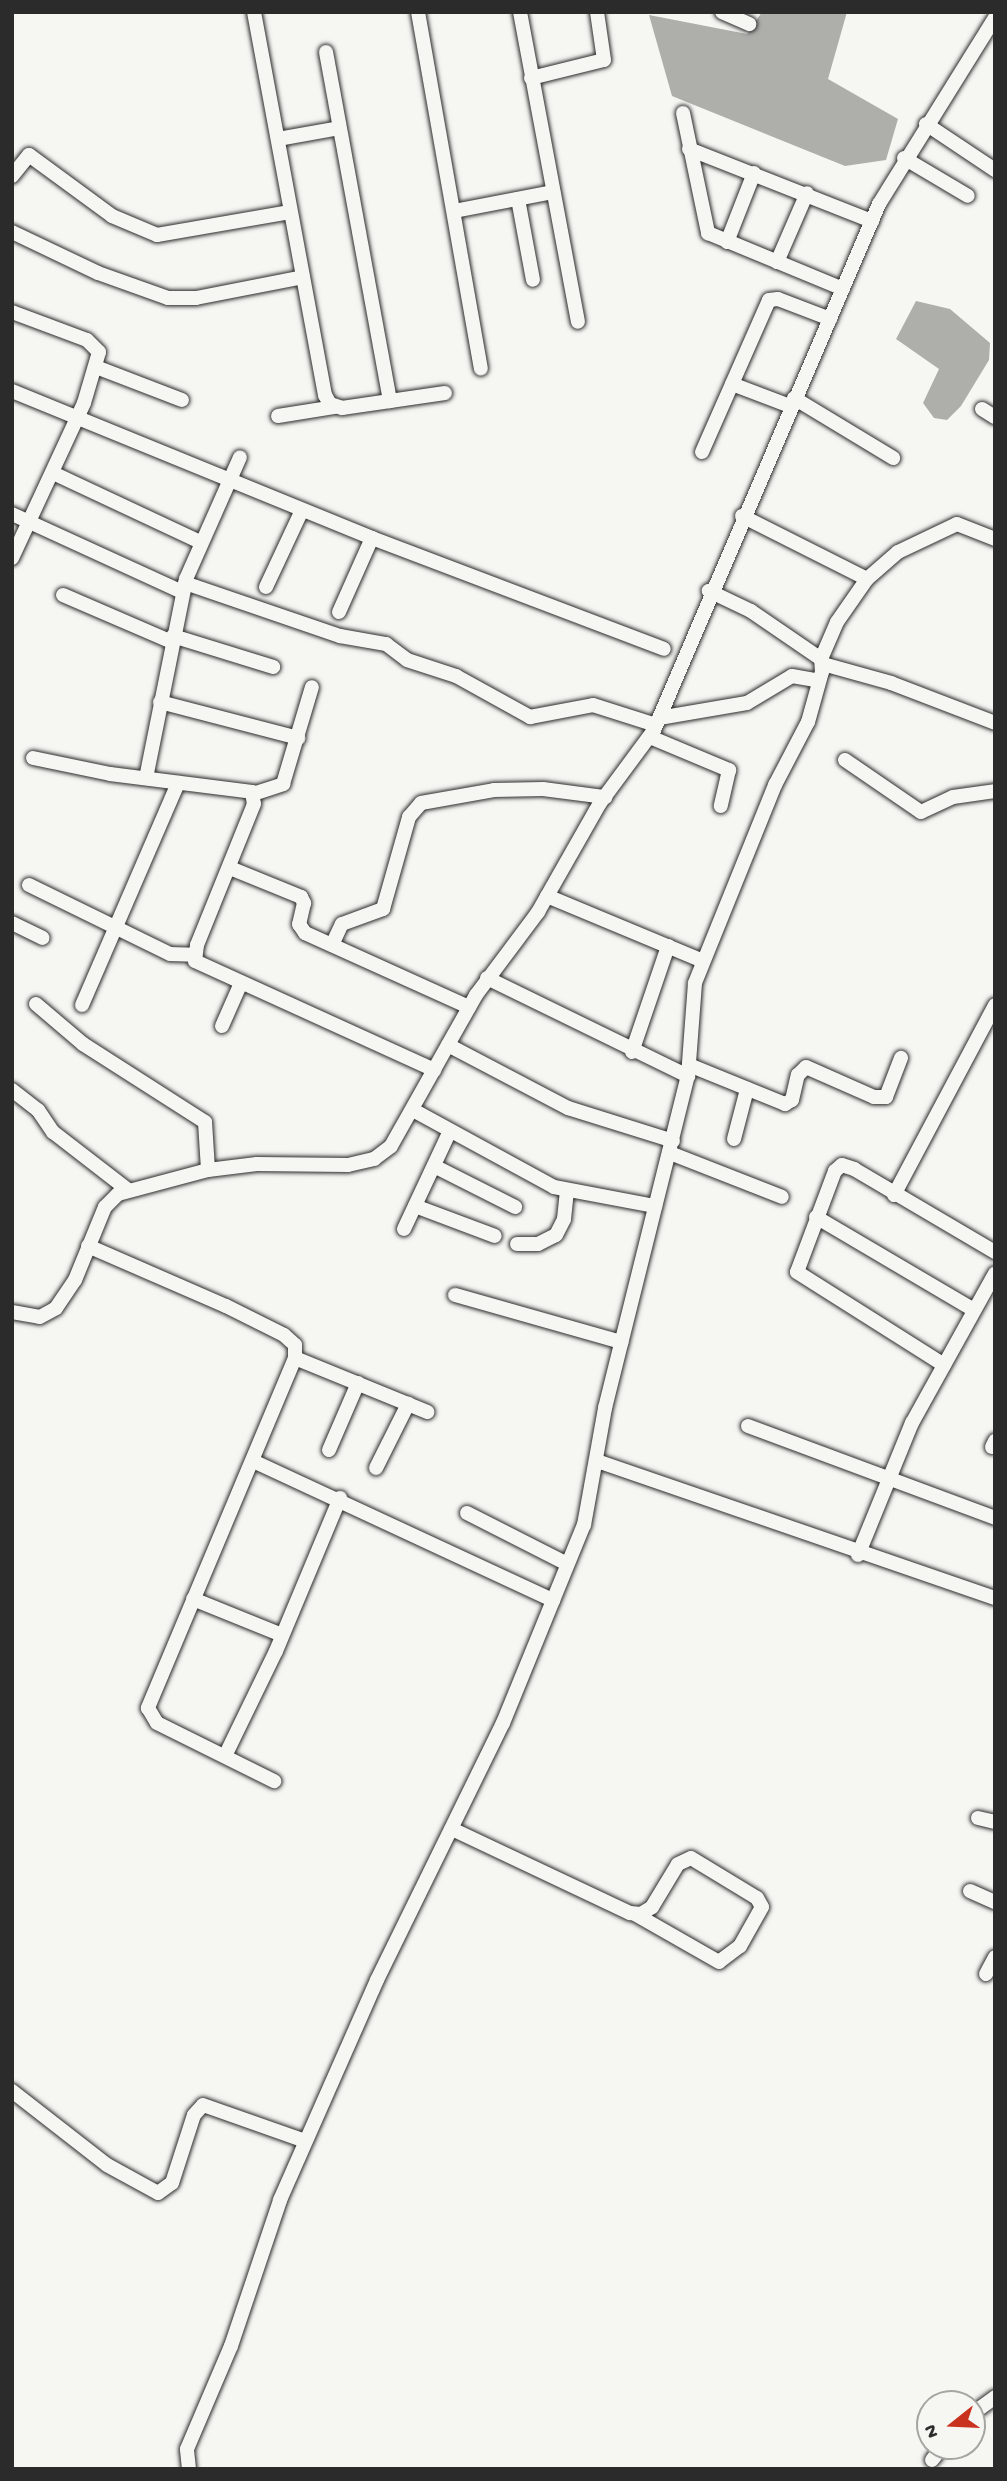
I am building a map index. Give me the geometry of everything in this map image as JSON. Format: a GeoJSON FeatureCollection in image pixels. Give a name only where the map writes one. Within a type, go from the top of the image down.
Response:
{"type":"FeatureCollection","features":[{"type":"Feature","properties":{"kind":"street"},"geometry":{"type":"LineString","coordinates":[[254,12],[325,395],[335,407]]}},
{"type":"Feature","properties":{"kind":"street"},"geometry":{"type":"LineString","coordinates":[[418,12],[481,368]]}},
{"type":"Feature","properties":{"kind":"street"},"geometry":{"type":"LineString","coordinates":[[520,12],[578,321]]}},
{"type":"Feature","properties":{"kind":"street"},"geometry":{"type":"LineString","coordinates":[[531,78],[604,60],[597,12]]}},
{"type":"Feature","properties":{"kind":"street"},"geometry":{"type":"LineString","coordinates":[[722,12],[749,24]]}},
{"type":"Feature","properties":{"kind":"street"},"geometry":{"type":"LineString","coordinates":[[12,1312],[36,1318],[51,1314],[75,1280],[105,1207],[128,1190],[208,1170],[257,1164],[337,1166],[374,1159],[391,1146],[420,1114],[433,1070],[487,978],[547,896],[605,797],[655,727],[709,592],[872,220],[904,158],[990,37],[995,18]]}},
{"type":"Feature","properties":{"kind":"street"},"geometry":{"type":"LineString","coordinates":[[327,52],[390,401]]}},
{"type":"Feature","properties":{"kind":"street"},"geometry":{"type":"LineString","coordinates":[[683,113],[704,227],[727,242],[843,289]]}},
{"type":"Feature","properties":{"kind":"street"},"geometry":{"type":"LineString","coordinates":[[926,124],[995,170]]}},
{"type":"Feature","properties":{"kind":"street"},"geometry":{"type":"LineString","coordinates":[[278,139],[339,128]]}},
{"type":"Feature","properties":{"kind":"street"},"geometry":{"type":"LineString","coordinates":[[690,149],[872,220]]}},
{"type":"Feature","properties":{"kind":"street"},"geometry":{"type":"LineString","coordinates":[[12,176],[30,155],[112,216],[158,235],[290,212]]}},
{"type":"Feature","properties":{"kind":"street"},"geometry":{"type":"LineString","coordinates":[[904,158],[968,196]]}},
{"type":"Feature","properties":{"kind":"street"},"geometry":{"type":"LineString","coordinates":[[727,242],[754,173]]}},
{"type":"Feature","properties":{"kind":"street"},"geometry":{"type":"LineString","coordinates":[[454,211],[553,192]]}},
{"type":"Feature","properties":{"kind":"street"},"geometry":{"type":"LineString","coordinates":[[777,262],[807,193]]}},
{"type":"Feature","properties":{"kind":"street"},"geometry":{"type":"LineString","coordinates":[[518,198],[533,280]]}},
{"type":"Feature","properties":{"kind":"street"},"geometry":{"type":"LineString","coordinates":[[12,232],[98,273],[168,298],[196,298],[303,277]]}},
{"type":"Feature","properties":{"kind":"street"},"geometry":{"type":"LineString","coordinates":[[702,452],[769,300],[778,299],[830,319]]}},
{"type":"Feature","properties":{"kind":"street"},"geometry":{"type":"LineString","coordinates":[[12,312],[94,344],[99,352],[77,418],[12,558]]}},
{"type":"Feature","properties":{"kind":"street"},"geometry":{"type":"LineString","coordinates":[[96,367],[183,400]]}},
{"type":"Feature","properties":{"kind":"street"},"geometry":{"type":"LineString","coordinates":[[732,384],[792,402],[893,458]]}},
{"type":"Feature","properties":{"kind":"street"},"geometry":{"type":"LineString","coordinates":[[12,391],[372,538],[664,649]]}},
{"type":"Feature","properties":{"kind":"street"},"geometry":{"type":"LineString","coordinates":[[278,416],[445,393]]}},
{"type":"Feature","properties":{"kind":"street"},"geometry":{"type":"LineString","coordinates":[[146,778],[184,588],[200,542],[240,457]]}},
{"type":"Feature","properties":{"kind":"street"},"geometry":{"type":"LineString","coordinates":[[53,473],[200,542]]}},
{"type":"Feature","properties":{"kind":"street"},"geometry":{"type":"LineString","coordinates":[[266,587],[302,510]]}},
{"type":"Feature","properties":{"kind":"street"},"geometry":{"type":"LineString","coordinates":[[12,514],[184,588],[340,636],[386,644],[407,660],[456,676],[530,717],[593,705],[655,727],[729,770],[721,806]]}},
{"type":"Feature","properties":{"kind":"street"},"geometry":{"type":"LineString","coordinates":[[742,516],[867,579]]}},
{"type":"Feature","properties":{"kind":"street"},"geometry":{"type":"LineString","coordinates":[[189,2469],[189,2442],[231,2346],[264,2239],[305,2141],[503,1723],[584,1525],[621,1342],[672,1147],[688,1071],[692,997],[703,961],[775,785],[799,746],[819,681],[822,662],[837,622],[867,579],[898,552],[947,526],[966,525],[995,539]]}},
{"type":"Feature","properties":{"kind":"street"},"geometry":{"type":"LineString","coordinates":[[339,612],[372,538]]}},
{"type":"Feature","properties":{"kind":"street"},"geometry":{"type":"LineString","coordinates":[[709,592],[751,611],[822,662],[891,683],[995,723]]}},
{"type":"Feature","properties":{"kind":"street"},"geometry":{"type":"LineString","coordinates":[[63,595],[172,639],[273,667]]}},
{"type":"Feature","properties":{"kind":"street"},"geometry":{"type":"LineString","coordinates":[[655,727],[754,701],[792,676],[819,681]]}},
{"type":"Feature","properties":{"kind":"street"},"geometry":{"type":"LineString","coordinates":[[33,758],[253,794],[280,788],[312,687]]}},
{"type":"Feature","properties":{"kind":"street"},"geometry":{"type":"LineString","coordinates":[[160,702],[298,738]]}},
{"type":"Feature","properties":{"kind":"street"},"geometry":{"type":"LineString","coordinates":[[845,760],[921,812],[953,797],[995,791]]}},
{"type":"Feature","properties":{"kind":"street"},"geometry":{"type":"LineString","coordinates":[[82,1005],[118,929],[178,783]]}},
{"type":"Feature","properties":{"kind":"street"},"geometry":{"type":"LineString","coordinates":[[332,945],[342,924],[383,909],[409,817],[421,803],[494,790],[543,789],[605,797]]}},
{"type":"Feature","properties":{"kind":"street"},"geometry":{"type":"LineString","coordinates":[[253,794],[254,804],[194,955],[198,965],[433,1070]]}},
{"type":"Feature","properties":{"kind":"street"},"geometry":{"type":"LineString","coordinates":[[230,868],[301,897],[301,930],[470,1007]]}},
{"type":"Feature","properties":{"kind":"street"},"geometry":{"type":"LineString","coordinates":[[29,885],[170,954],[194,955]]}},
{"type":"Feature","properties":{"kind":"street"},"geometry":{"type":"LineString","coordinates":[[547,896],[703,961]]}},
{"type":"Feature","properties":{"kind":"street"},"geometry":{"type":"LineString","coordinates":[[12,923],[43,938]]}},
{"type":"Feature","properties":{"kind":"street"},"geometry":{"type":"LineString","coordinates":[[632,1052],[668,947]]}},
{"type":"Feature","properties":{"kind":"street"},"geometry":{"type":"LineString","coordinates":[[487,978],[632,1052],[788,1104],[800,1071],[806,1067],[883,1098],[888,1095],[901,1058]]}},
{"type":"Feature","properties":{"kind":"street"},"geometry":{"type":"LineString","coordinates":[[222,1026],[241,983]]}},
{"type":"Feature","properties":{"kind":"street"},"geometry":{"type":"LineString","coordinates":[[36,1004],[83,1044],[205,1122],[208,1170]]}},
{"type":"Feature","properties":{"kind":"street"},"geometry":{"type":"LineString","coordinates":[[894,1195],[995,1005]]}},
{"type":"Feature","properties":{"kind":"street"},"geometry":{"type":"LineString","coordinates":[[448,1045],[568,1108],[672,1147],[782,1197]]}},
{"type":"Feature","properties":{"kind":"street"},"geometry":{"type":"LineString","coordinates":[[734,1139],[747,1089]]}},
{"type":"Feature","properties":{"kind":"street"},"geometry":{"type":"LineString","coordinates":[[12,1090],[38,1110],[53,1132],[128,1190]]}},
{"type":"Feature","properties":{"kind":"street"},"geometry":{"type":"LineString","coordinates":[[420,1114],[538,1180],[568,1191],[655,1206]]}},
{"type":"Feature","properties":{"kind":"street"},"geometry":{"type":"LineString","coordinates":[[404,1228],[450,1131]]}},
{"type":"Feature","properties":{"kind":"street"},"geometry":{"type":"LineString","coordinates":[[944,1365],[800,1276],[796,1266],[835,1171],[842,1165],[995,1252]]}},
{"type":"Feature","properties":{"kind":"street"},"geometry":{"type":"LineString","coordinates":[[434,1166],[515,1207]]}},
{"type":"Feature","properties":{"kind":"street"},"geometry":{"type":"LineString","coordinates":[[517,1244],[538,1244],[556,1235],[564,1219],[568,1191]]}},
{"type":"Feature","properties":{"kind":"street"},"geometry":{"type":"LineString","coordinates":[[415,1206],[495,1236]]}},
{"type":"Feature","properties":{"kind":"street"},"geometry":{"type":"LineString","coordinates":[[816,1217],[974,1310]]}},
{"type":"Feature","properties":{"kind":"street"},"geometry":{"type":"LineString","coordinates":[[88,1247],[284,1335],[295,1345],[295,1358],[148,1708],[157,1723],[274,1781]]}},
{"type":"Feature","properties":{"kind":"street"},"geometry":{"type":"LineString","coordinates":[[858,1555],[888,1480],[944,1365],[995,1273]]}},
{"type":"Feature","properties":{"kind":"street"},"geometry":{"type":"LineString","coordinates":[[455,1295],[621,1342]]}},
{"type":"Feature","properties":{"kind":"street"},"geometry":{"type":"LineString","coordinates":[[295,1358],[427,1412]]}},
{"type":"Feature","properties":{"kind":"street"},"geometry":{"type":"LineString","coordinates":[[330,1450],[358,1383]]}},
{"type":"Feature","properties":{"kind":"street"},"geometry":{"type":"LineString","coordinates":[[376,1468],[408,1404]]}},
{"type":"Feature","properties":{"kind":"street"},"geometry":{"type":"LineString","coordinates":[[748,1426],[995,1518]]}},
{"type":"Feature","properties":{"kind":"street"},"geometry":{"type":"LineString","coordinates":[[253,1461],[340,1498],[552,1600]]}},
{"type":"Feature","properties":{"kind":"street"},"geometry":{"type":"LineString","coordinates":[[597,1461],[858,1555],[995,1598]]}},
{"type":"Feature","properties":{"kind":"street"},"geometry":{"type":"LineString","coordinates":[[225,1756],[282,1635],[340,1498]]}},
{"type":"Feature","properties":{"kind":"street"},"geometry":{"type":"LineString","coordinates":[[467,1513],[567,1564]]}},
{"type":"Feature","properties":{"kind":"street"},"geometry":{"type":"LineString","coordinates":[[193,1599],[282,1635]]}},
{"type":"Feature","properties":{"kind":"street"},"geometry":{"type":"LineString","coordinates":[[978,1818],[995,1822]]}},
{"type":"Feature","properties":{"kind":"street"},"geometry":{"type":"LineString","coordinates":[[452,1829],[635,1914],[719,1962],[740,1946],[762,1907],[757,1898],[691,1858],[678,1864],[652,1907],[635,1914]]}},
{"type":"Feature","properties":{"kind":"street"},"geometry":{"type":"LineString","coordinates":[[970,1891],[995,1902]]}},
{"type":"Feature","properties":{"kind":"street"},"geometry":{"type":"LineString","coordinates":[[986,1974],[995,1957]]}},
{"type":"Feature","properties":{"kind":"street"},"geometry":{"type":"LineString","coordinates":[[13,2093],[126,2179],[158,2193],[172,2183],[194,2115],[203,2105],[305,2141]]}},
{"type":"Feature","properties":{"kind":"shaded area"},"geometry":{"type":"Polygon","coordinates":[[[762,12],[847,12],[828,79],[898,119],[886,160],[845,166],[672,96],[649,15],[747,34],[762,12]]]}},
{"type":"Feature","properties":{"kind":"shaded area"},"geometry":{"type":"Polygon","coordinates":[[[916,301],[950,309],[990,343],[989,360],[961,406],[947,420],[934,418],[923,403],[939,369],[896,339],[916,301]]]}}]}
